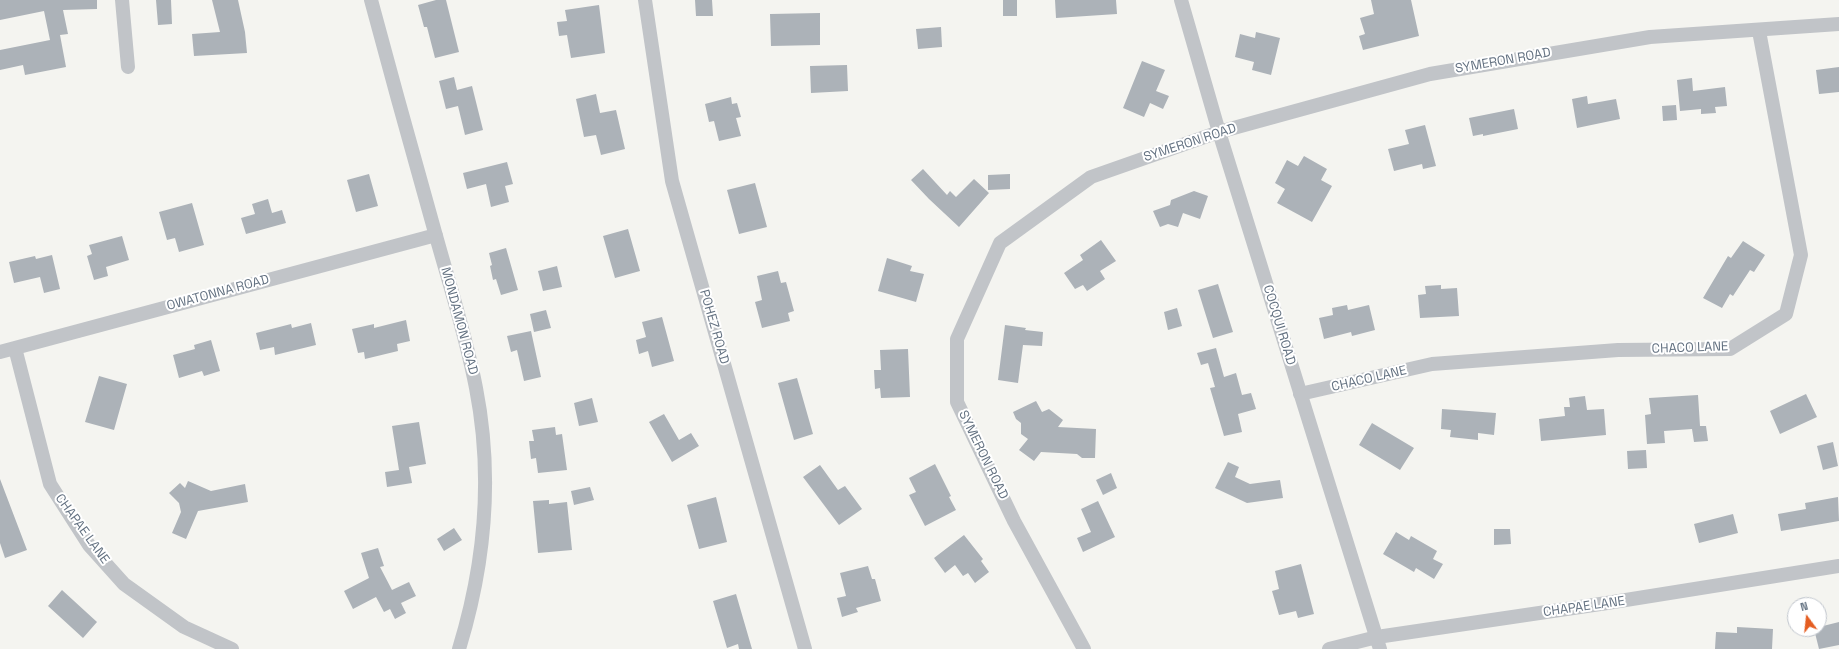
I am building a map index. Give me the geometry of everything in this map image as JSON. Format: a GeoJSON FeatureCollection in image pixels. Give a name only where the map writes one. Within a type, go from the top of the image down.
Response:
{"type":"FeatureCollection","features":[{"type":"Feature","properties":{"kind":"street"},"geometry":{"type":"LineString","coordinates":[[122,0],[128,67]]}},
{"type":"Feature","properties":{"kind":"street","name":"MONDAMON ROAD"},"geometry":{"type":"LineString","coordinates":[[371,0],[460,322],[476,388],[484,449],[485,511],[478,573],[468,619],[459,649]]}},
{"type":"Feature","properties":{"kind":"street","name":"POHEZ ROAD"},"geometry":{"type":"LineString","coordinates":[[645,0],[672,181],[805,649]]}},
{"type":"Feature","properties":{"kind":"street","name":"COCQUI ROAD"},"geometry":{"type":"LineString","coordinates":[[1181,0],[1219,132],[1379,643]]}},
{"type":"Feature","properties":{"kind":"street","name":"SYMERON ROAD"},"geometry":{"type":"LineString","coordinates":[[1084,649],[1014,521],[957,402],[957,339],[1000,243],[1091,177],[1219,132],[1430,74],[1650,36],[1759,31],[1839,24]]}},
{"type":"Feature","properties":{"kind":"street","name":"CHACO LANE"},"geometry":{"type":"LineString","coordinates":[[1300,394],[1432,364],[1618,350],[1730,349],[1786,314],[1802,255],[1759,31]]}},
{"type":"Feature","properties":{"kind":"street","name":"OWATONNA ROAD"},"geometry":{"type":"LineString","coordinates":[[0,352],[436,235]]}},
{"type":"Feature","properties":{"kind":"street","name":"CHAPAE LANE"},"geometry":{"type":"LineString","coordinates":[[15,348],[50,484],[89,545],[124,584],[184,627],[232,649]]}},
{"type":"Feature","properties":{"kind":"street","name":"CHAPAE LANE"},"geometry":{"type":"LineString","coordinates":[[1329,649],[1379,643],[1607,603],[1839,566]]}},
{"type":"Feature","properties":{"kind":"building"},"geometry":{"type":"Polygon","coordinates":[[[0,0],[97,0],[97,9],[63,10],[68,34],[60,35],[66,67],[25,75],[23,65],[0,70],[0,50],[50,40],[44,11],[0,20],[0,0]]]}},
{"type":"Feature","properties":{"kind":"building"},"geometry":{"type":"Polygon","coordinates":[[[156,0],[171,0],[172,24],[158,25],[156,0]]]}},
{"type":"Feature","properties":{"kind":"building"},"geometry":{"type":"Polygon","coordinates":[[[212,0],[238,0],[245,32],[247,53],[194,56],[192,34],[220,32],[212,0]]]}},
{"type":"Feature","properties":{"kind":"building"},"geometry":{"type":"Polygon","coordinates":[[[436,0],[446,0],[459,52],[435,58],[427,27],[424,27],[418,5],[436,0]]]}},
{"type":"Feature","properties":{"kind":"building"},"geometry":{"type":"Polygon","coordinates":[[[695,0],[712,0],[713,16],[696,16],[695,0]]]}},
{"type":"Feature","properties":{"kind":"building"},"geometry":{"type":"Polygon","coordinates":[[[1003,0],[1017,0],[1017,16],[1003,16],[1003,0]]]}},
{"type":"Feature","properties":{"kind":"building"},"geometry":{"type":"Polygon","coordinates":[[[1055,0],[1116,0],[1117,14],[1056,18],[1055,0]]]}},
{"type":"Feature","properties":{"kind":"building"},"geometry":{"type":"Polygon","coordinates":[[[1371,0],[1411,0],[1419,36],[1363,50],[1359,36],[1365,34],[1360,18],[1374,14],[1371,0]]]}},
{"type":"Feature","properties":{"kind":"building"},"geometry":{"type":"Polygon","coordinates":[[[599,5],[605,53],[571,58],[567,35],[559,36],[557,22],[567,21],[565,10],[599,5]]]}},
{"type":"Feature","properties":{"kind":"building"},"geometry":{"type":"Polygon","coordinates":[[[820,13],[820,45],[771,46],[770,14],[820,13]]]}},
{"type":"Feature","properties":{"kind":"building"},"geometry":{"type":"Polygon","coordinates":[[[941,27],[942,47],[918,49],[916,29],[941,27]]]}},
{"type":"Feature","properties":{"kind":"building"},"geometry":{"type":"Polygon","coordinates":[[[1256,32],[1280,38],[1271,75],[1252,70],[1254,62],[1235,57],[1240,34],[1255,38],[1256,32]]]}},
{"type":"Feature","properties":{"kind":"building"},"geometry":{"type":"Polygon","coordinates":[[[1142,61],[1165,70],[1156,91],[1169,96],[1163,109],[1150,103],[1144,117],[1123,108],[1142,61]]]}},
{"type":"Feature","properties":{"kind":"building"},"geometry":{"type":"Polygon","coordinates":[[[847,65],[848,91],[811,93],[810,66],[847,65]]]}},
{"type":"Feature","properties":{"kind":"building"},"geometry":{"type":"Polygon","coordinates":[[[1839,67],[1839,92],[1819,94],[1816,70],[1839,67]]]}},
{"type":"Feature","properties":{"kind":"building"},"geometry":{"type":"Polygon","coordinates":[[[454,77],[457,90],[472,86],[483,130],[465,135],[458,106],[446,109],[439,81],[454,77]]]}},
{"type":"Feature","properties":{"kind":"building"},"geometry":{"type":"Polygon","coordinates":[[[1692,78],[1693,91],[1725,87],[1727,106],[1715,107],[1716,113],[1701,114],[1701,109],[1680,111],[1677,80],[1692,78]]]}},
{"type":"Feature","properties":{"kind":"building"},"geometry":{"type":"Polygon","coordinates":[[[596,94],[600,113],[616,110],[625,149],[601,155],[596,135],[584,137],[576,99],[596,94]]]}},
{"type":"Feature","properties":{"kind":"building"},"geometry":{"type":"Polygon","coordinates":[[[1587,96],[1588,104],[1616,99],[1620,119],[1577,128],[1572,99],[1587,96]]]}},
{"type":"Feature","properties":{"kind":"building"},"geometry":{"type":"Polygon","coordinates":[[[731,97],[732,104],[737,103],[741,117],[736,118],[741,136],[719,141],[714,121],[709,122],[705,104],[731,97]]]}},
{"type":"Feature","properties":{"kind":"building"},"geometry":{"type":"Polygon","coordinates":[[[1676,105],[1677,120],[1663,121],[1662,106],[1676,105]]]}},
{"type":"Feature","properties":{"kind":"building"},"geometry":{"type":"Polygon","coordinates":[[[1514,109],[1518,129],[1483,136],[1483,134],[1473,136],[1469,118],[1514,109]]]}},
{"type":"Feature","properties":{"kind":"building"},"geometry":{"type":"Polygon","coordinates":[[[1425,125],[1436,166],[1423,169],[1422,164],[1394,171],[1388,149],[1409,144],[1405,130],[1425,125]]]}},
{"type":"Feature","properties":{"kind":"building"},"geometry":{"type":"Polygon","coordinates":[[[1304,156],[1327,169],[1321,180],[1332,186],[1312,222],[1277,203],[1285,189],[1275,183],[1287,160],[1298,166],[1304,156]]]}},
{"type":"Feature","properties":{"kind":"building"},"geometry":{"type":"Polygon","coordinates":[[[507,162],[513,184],[505,186],[509,202],[491,207],[486,184],[467,189],[463,173],[507,162]]]}},
{"type":"Feature","properties":{"kind":"building"},"geometry":{"type":"Polygon","coordinates":[[[923,169],[947,195],[950,191],[956,197],[974,179],[989,193],[959,227],[911,180],[923,169]]]}},
{"type":"Feature","properties":{"kind":"building"},"geometry":{"type":"Polygon","coordinates":[[[369,174],[378,206],[356,212],[347,180],[369,174]]]}},
{"type":"Feature","properties":{"kind":"building"},"geometry":{"type":"Polygon","coordinates":[[[1010,174],[1010,189],[988,190],[988,175],[1010,174]]]}},
{"type":"Feature","properties":{"kind":"building"},"geometry":{"type":"Polygon","coordinates":[[[755,183],[767,227],[739,234],[727,190],[755,183]]]}},
{"type":"Feature","properties":{"kind":"building"},"geometry":{"type":"Polygon","coordinates":[[[1194,191],[1208,196],[1200,219],[1183,213],[1178,227],[1168,224],[1160,227],[1153,211],[1170,205],[1171,200],[1194,191]]]}},
{"type":"Feature","properties":{"kind":"building"},"geometry":{"type":"Polygon","coordinates":[[[268,199],[272,213],[282,210],[286,223],[246,234],[241,218],[255,214],[252,204],[268,199]]]}},
{"type":"Feature","properties":{"kind":"building"},"geometry":{"type":"Polygon","coordinates":[[[192,203],[204,245],[179,252],[175,238],[167,240],[159,212],[192,203]]]}},
{"type":"Feature","properties":{"kind":"building"},"geometry":{"type":"Polygon","coordinates":[[[628,229],[640,271],[615,278],[603,236],[628,229]]]}},
{"type":"Feature","properties":{"kind":"building"},"geometry":{"type":"Polygon","coordinates":[[[122,236],[129,260],[106,267],[108,276],[94,280],[87,256],[92,254],[89,245],[122,236]]]}},
{"type":"Feature","properties":{"kind":"building"},"geometry":{"type":"Polygon","coordinates":[[[1101,240],[1116,261],[1100,271],[1105,279],[1087,291],[1083,285],[1075,289],[1064,273],[1083,260],[1080,255],[1101,240]]]}},
{"type":"Feature","properties":{"kind":"building"},"geometry":{"type":"Polygon","coordinates":[[[1743,241],[1765,255],[1754,272],[1750,270],[1733,296],[1730,294],[1722,308],[1703,298],[1728,256],[1731,258],[1743,241]]]}},
{"type":"Feature","properties":{"kind":"building"},"geometry":{"type":"Polygon","coordinates":[[[506,248],[518,290],[501,295],[496,279],[493,280],[490,266],[492,265],[489,253],[506,248]]]}},
{"type":"Feature","properties":{"kind":"building"},"geometry":{"type":"Polygon","coordinates":[[[52,255],[60,289],[44,293],[40,277],[14,283],[9,262],[35,256],[36,259],[52,255]]]}},
{"type":"Feature","properties":{"kind":"building"},"geometry":{"type":"Polygon","coordinates":[[[887,258],[912,266],[910,271],[924,274],[916,302],[878,291],[887,258]]]}},
{"type":"Feature","properties":{"kind":"building"},"geometry":{"type":"Polygon","coordinates":[[[557,266],[562,287],[543,291],[538,271],[557,266]]]}},
{"type":"Feature","properties":{"kind":"building"},"geometry":{"type":"Polygon","coordinates":[[[778,271],[781,283],[786,282],[794,311],[788,313],[790,321],[762,328],[755,302],[762,300],[757,276],[778,271]]]}},
{"type":"Feature","properties":{"kind":"building"},"geometry":{"type":"Polygon","coordinates":[[[1218,284],[1233,332],[1213,338],[1198,290],[1218,284]]]}},
{"type":"Feature","properties":{"kind":"building"},"geometry":{"type":"Polygon","coordinates":[[[1441,285],[1441,289],[1457,288],[1459,316],[1420,318],[1418,295],[1426,294],[1425,286],[1441,285]]]}},
{"type":"Feature","properties":{"kind":"building"},"geometry":{"type":"Polygon","coordinates":[[[1347,305],[1348,310],[1369,305],[1375,330],[1352,336],[1351,332],[1324,339],[1319,318],[1333,315],[1332,308],[1347,305]]]}},
{"type":"Feature","properties":{"kind":"building"},"geometry":{"type":"Polygon","coordinates":[[[1177,308],[1182,326],[1168,330],[1164,312],[1177,308]]]}},
{"type":"Feature","properties":{"kind":"building"},"geometry":{"type":"Polygon","coordinates":[[[546,310],[551,328],[534,332],[530,314],[546,310]]]}},
{"type":"Feature","properties":{"kind":"building"},"geometry":{"type":"Polygon","coordinates":[[[662,317],[674,361],[652,367],[648,351],[639,354],[636,340],[646,337],[642,322],[662,317]]]}},
{"type":"Feature","properties":{"kind":"building"},"geometry":{"type":"Polygon","coordinates":[[[406,320],[410,341],[397,344],[398,351],[365,359],[364,352],[358,353],[352,329],[374,324],[374,328],[406,320]]]}},
{"type":"Feature","properties":{"kind":"building"},"geometry":{"type":"Polygon","coordinates":[[[311,323],[316,345],[275,355],[274,347],[260,350],[256,333],[291,324],[292,328],[311,323]]]}},
{"type":"Feature","properties":{"kind":"building"},"geometry":{"type":"Polygon","coordinates":[[[1005,325],[1026,328],[1025,330],[1043,332],[1042,346],[1023,345],[1018,383],[998,380],[1005,325]]]}},
{"type":"Feature","properties":{"kind":"building"},"geometry":{"type":"Polygon","coordinates":[[[531,331],[541,377],[524,381],[517,350],[511,352],[507,336],[531,331]]]}},
{"type":"Feature","properties":{"kind":"building"},"geometry":{"type":"Polygon","coordinates":[[[211,340],[220,371],[204,376],[202,371],[179,378],[173,355],[195,349],[194,345],[211,340]]]}},
{"type":"Feature","properties":{"kind":"building"},"geometry":{"type":"Polygon","coordinates":[[[1216,348],[1224,377],[1236,373],[1242,395],[1251,393],[1256,409],[1238,414],[1242,432],[1224,436],[1210,388],[1215,387],[1208,363],[1201,365],[1197,353],[1216,348]]]}},
{"type":"Feature","properties":{"kind":"building"},"geometry":{"type":"Polygon","coordinates":[[[908,349],[910,397],[881,398],[880,388],[875,389],[874,370],[881,370],[880,350],[908,349]]]}},
{"type":"Feature","properties":{"kind":"building"},"geometry":{"type":"Polygon","coordinates":[[[99,376],[127,384],[114,430],[85,422],[99,376]]]}},
{"type":"Feature","properties":{"kind":"building"},"geometry":{"type":"Polygon","coordinates":[[[797,378],[813,434],[794,440],[778,383],[797,378]]]}},
{"type":"Feature","properties":{"kind":"building"},"geometry":{"type":"Polygon","coordinates":[[[1806,394],[1817,417],[1780,434],[1770,411],[1806,394]]]}},
{"type":"Feature","properties":{"kind":"building"},"geometry":{"type":"Polygon","coordinates":[[[1698,395],[1700,426],[1706,426],[1708,441],[1694,442],[1692,429],[1664,431],[1665,443],[1647,444],[1645,415],[1651,414],[1649,398],[1698,395]]]}},
{"type":"Feature","properties":{"kind":"building"},"geometry":{"type":"Polygon","coordinates":[[[1585,396],[1587,410],[1604,409],[1606,435],[1541,441],[1539,419],[1565,416],[1564,407],[1570,407],[1569,398],[1585,396]]]}},
{"type":"Feature","properties":{"kind":"building"},"geometry":{"type":"Polygon","coordinates":[[[592,398],[598,422],[579,426],[574,403],[592,398]]]}},
{"type":"Feature","properties":{"kind":"building"},"geometry":{"type":"Polygon","coordinates":[[[1036,401],[1042,412],[1049,409],[1063,420],[1058,427],[1096,429],[1095,458],[1082,458],[1077,454],[1041,452],[1034,461],[1019,450],[1028,439],[1021,434],[1021,423],[1016,419],[1013,412],[1036,401]]]}},
{"type":"Feature","properties":{"kind":"building"},"geometry":{"type":"Polygon","coordinates":[[[1442,409],[1496,413],[1494,435],[1478,433],[1478,440],[1450,437],[1451,430],[1441,429],[1442,409]]]}},
{"type":"Feature","properties":{"kind":"building"},"geometry":{"type":"Polygon","coordinates":[[[664,414],[679,440],[691,433],[699,446],[672,462],[649,422],[664,414]]]}},
{"type":"Feature","properties":{"kind":"building"},"geometry":{"type":"Polygon","coordinates":[[[419,422],[426,464],[409,467],[412,483],[387,487],[385,472],[399,470],[392,426],[419,422]]]}},
{"type":"Feature","properties":{"kind":"building"},"geometry":{"type":"Polygon","coordinates":[[[1372,423],[1414,448],[1400,470],[1359,445],[1372,423]]]}},
{"type":"Feature","properties":{"kind":"building"},"geometry":{"type":"Polygon","coordinates":[[[555,427],[556,435],[562,434],[567,470],[538,473],[536,458],[531,459],[529,441],[534,441],[532,430],[555,427]]]}},
{"type":"Feature","properties":{"kind":"building"},"geometry":{"type":"Polygon","coordinates":[[[1833,442],[1838,466],[1823,470],[1817,446],[1833,442]]]}},
{"type":"Feature","properties":{"kind":"building"},"geometry":{"type":"Polygon","coordinates":[[[1646,450],[1647,468],[1628,469],[1627,451],[1646,450]]]}},
{"type":"Feature","properties":{"kind":"building"},"geometry":{"type":"Polygon","coordinates":[[[1228,462],[1239,467],[1235,477],[1250,484],[1280,480],[1283,498],[1247,503],[1215,488],[1228,462]]]}},
{"type":"Feature","properties":{"kind":"building"},"geometry":{"type":"Polygon","coordinates":[[[935,464],[951,496],[949,497],[956,510],[925,526],[909,495],[916,492],[909,478],[935,464]]]}},
{"type":"Feature","properties":{"kind":"building"},"geometry":{"type":"Polygon","coordinates":[[[820,465],[838,490],[845,486],[862,509],[839,525],[803,477],[820,465]]]}},
{"type":"Feature","properties":{"kind":"building"},"geometry":{"type":"Polygon","coordinates":[[[1111,473],[1117,488],[1103,495],[1096,480],[1111,473]]]}},
{"type":"Feature","properties":{"kind":"building"},"geometry":{"type":"Polygon","coordinates":[[[0,479],[27,550],[5,558],[0,543],[0,479]]]}},
{"type":"Feature","properties":{"kind":"building"},"geometry":{"type":"Polygon","coordinates":[[[188,481],[211,491],[245,484],[248,502],[198,511],[186,539],[172,533],[181,512],[179,503],[169,493],[180,483],[185,488],[188,481]]]}},
{"type":"Feature","properties":{"kind":"building"},"geometry":{"type":"Polygon","coordinates":[[[590,487],[594,500],[574,505],[571,491],[590,487]]]}},
{"type":"Feature","properties":{"kind":"building"},"geometry":{"type":"Polygon","coordinates":[[[716,497],[727,542],[699,549],[687,505],[716,497]]]}},
{"type":"Feature","properties":{"kind":"building"},"geometry":{"type":"Polygon","coordinates":[[[1838,497],[1839,521],[1781,531],[1778,514],[1806,509],[1805,503],[1838,497]]]}},
{"type":"Feature","properties":{"kind":"building"},"geometry":{"type":"Polygon","coordinates":[[[549,500],[549,504],[567,502],[572,550],[538,553],[533,501],[549,500]]]}},
{"type":"Feature","properties":{"kind":"building"},"geometry":{"type":"Polygon","coordinates":[[[1098,501],[1115,537],[1083,552],[1077,538],[1091,532],[1081,509],[1098,501]]]}},
{"type":"Feature","properties":{"kind":"building"},"geometry":{"type":"Polygon","coordinates":[[[1733,514],[1738,533],[1699,543],[1694,524],[1733,514]]]}},
{"type":"Feature","properties":{"kind":"building"},"geometry":{"type":"Polygon","coordinates":[[[454,528],[462,540],[444,551],[437,539],[454,528]]]}},
{"type":"Feature","properties":{"kind":"building"},"geometry":{"type":"Polygon","coordinates":[[[1494,529],[1510,529],[1511,544],[1494,545],[1494,529]]]}},
{"type":"Feature","properties":{"kind":"building"},"geometry":{"type":"Polygon","coordinates":[[[1396,532],[1409,540],[1411,536],[1437,551],[1433,559],[1443,564],[1434,579],[1416,568],[1414,572],[1383,554],[1396,532]]]}},
{"type":"Feature","properties":{"kind":"building"},"geometry":{"type":"Polygon","coordinates":[[[964,535],[983,559],[981,561],[989,572],[975,583],[968,573],[963,576],[955,565],[945,573],[934,558],[964,535]]]}},
{"type":"Feature","properties":{"kind":"building"},"geometry":{"type":"Polygon","coordinates":[[[378,548],[384,566],[380,567],[392,590],[409,582],[416,596],[401,603],[406,613],[395,619],[390,609],[384,612],[376,597],[353,609],[344,591],[369,578],[361,553],[378,548]]]}},
{"type":"Feature","properties":{"kind":"building"},"geometry":{"type":"Polygon","coordinates":[[[1301,564],[1314,614],[1298,618],[1296,611],[1279,615],[1272,591],[1279,589],[1275,571],[1301,564]]]}},
{"type":"Feature","properties":{"kind":"building"},"geometry":{"type":"Polygon","coordinates":[[[868,566],[872,579],[875,579],[881,601],[856,608],[858,612],[842,617],[837,598],[846,596],[840,573],[868,566]]]}},
{"type":"Feature","properties":{"kind":"building"},"geometry":{"type":"Polygon","coordinates":[[[62,590],[97,622],[83,638],[48,606],[62,590]]]}},
{"type":"Feature","properties":{"kind":"building"},"geometry":{"type":"Polygon","coordinates":[[[736,594],[752,649],[739,649],[738,644],[727,648],[713,601],[736,594]]]}},
{"type":"Feature","properties":{"kind":"building"},"geometry":{"type":"Polygon","coordinates":[[[1839,622],[1839,645],[1819,649],[1816,637],[1827,637],[1827,625],[1839,622]]]}},
{"type":"Feature","properties":{"kind":"building"},"geometry":{"type":"Polygon","coordinates":[[[1737,627],[1773,629],[1772,649],[1715,649],[1716,632],[1737,633],[1737,627]]]}}]}
